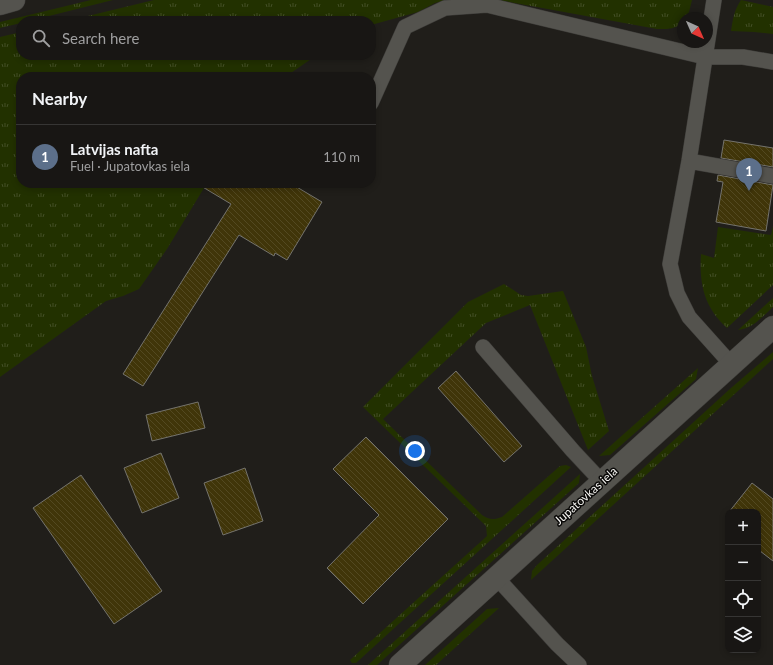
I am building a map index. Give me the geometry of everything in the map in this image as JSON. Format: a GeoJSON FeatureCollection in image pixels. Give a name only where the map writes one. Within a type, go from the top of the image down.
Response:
{"type":"FeatureCollection","features":[{"type":"Feature","properties":{"kind":"street"},"geometry":{"type":"LineString","coordinates":[[0,4],[14,0]]}},
{"type":"Feature","properties":{"kind":"street","name":"Jupatovkas iela"},"geometry":{"type":"LineString","coordinates":[[400,665],[773,327]]}},
{"type":"Feature","properties":{"kind":"lane"},"geometry":{"type":"LineString","coordinates":[[714,0],[689,161],[670,264],[677,293],[689,317],[731,364]]}},
{"type":"Feature","properties":{"kind":"lane"},"geometry":{"type":"LineString","coordinates":[[376,92],[405,27],[445,8],[487,5],[705,57],[743,57],[773,62]]}},
{"type":"Feature","properties":{"kind":"lane"},"geometry":{"type":"LineString","coordinates":[[689,161],[773,176]]}},
{"type":"Feature","properties":{"kind":"lane"},"geometry":{"type":"LineString","coordinates":[[483,347],[573,451],[602,482]]}},
{"type":"Feature","properties":{"kind":"lane"},"geometry":{"type":"LineString","coordinates":[[496,577],[557,644],[579,665]]}},
{"type":"Feature","properties":{"kind":"green space"},"geometry":{"type":"Polygon","coordinates":[[[91,0],[113,0],[49,16],[25,16],[91,0]]]}},
{"type":"Feature","properties":{"kind":"green space"},"geometry":{"type":"Polygon","coordinates":[[[154,0],[446,0],[435,3],[418,12],[376,24],[376,16],[88,16],[154,0]]]}},
{"type":"Feature","properties":{"kind":"green space"},"geometry":{"type":"Polygon","coordinates":[[[499,0],[692,0],[689,12],[677,12],[677,27],[657,29],[499,0]]]}},
{"type":"Feature","properties":{"kind":"green space"},"geometry":{"type":"Polygon","coordinates":[[[741,0],[773,7],[773,34],[731,31],[735,11],[741,0]]]}},
{"type":"Feature","properties":{"kind":"green space"},"geometry":{"type":"Polygon","coordinates":[[[16,18],[16,24],[0,28],[0,22],[16,18]]]}},
{"type":"Feature","properties":{"kind":"green space"},"geometry":{"type":"Polygon","coordinates":[[[16,33],[16,60],[310,60],[292,72],[16,72],[16,188],[204,188],[167,249],[139,289],[106,301],[0,377],[0,37],[16,33]]]}},
{"type":"Feature","properties":{"kind":"green space"},"geometry":{"type":"Polygon","coordinates":[[[773,226],[773,285],[727,328],[719,320],[708,303],[702,285],[701,254],[714,258],[718,227],[771,235],[773,226]]]}},
{"type":"Feature","properties":{"kind":"green space"},"geometry":{"type":"Polygon","coordinates":[[[504,284],[521,295],[528,296],[563,291],[586,347],[592,376],[609,431],[588,450],[530,305],[486,323],[383,419],[482,515],[489,519],[502,517],[560,466],[566,465],[571,467],[356,663],[352,663],[350,660],[487,536],[486,526],[363,407],[468,302],[504,284]]]}},
{"type":"Feature","properties":{"kind":"green space"},"geometry":{"type":"Polygon","coordinates":[[[773,298],[773,307],[761,318],[753,325],[738,330],[773,298]]]}},
{"type":"Feature","properties":{"kind":"green space"},"geometry":{"type":"Polygon","coordinates":[[[773,352],[773,359],[531,580],[532,571],[537,565],[731,388],[773,352]]]}},
{"type":"Feature","properties":{"kind":"green space"},"geometry":{"type":"Polygon","coordinates":[[[698,368],[696,379],[610,455],[599,456],[698,368]]]}},
{"type":"Feature","properties":{"kind":"green space"},"geometry":{"type":"Polygon","coordinates":[[[580,474],[579,483],[377,665],[368,665],[580,474]]]}},
{"type":"Feature","properties":{"kind":"green space"},"geometry":{"type":"Polygon","coordinates":[[[499,608],[436,665],[425,665],[487,609],[499,608]]]}},
{"type":"Feature","properties":{"kind":"building"},"geometry":{"type":"Polygon","coordinates":[[[724,140],[773,148],[773,167],[721,158],[724,140]]]}},
{"type":"Feature","properties":{"kind":"building"},"geometry":{"type":"Polygon","coordinates":[[[718,175],[773,185],[766,231],[716,222],[723,182],[717,181],[718,175]]]}},
{"type":"Feature","properties":{"kind":"building"},"geometry":{"type":"Polygon","coordinates":[[[204,188],[298,188],[322,202],[287,260],[275,253],[274,256],[239,235],[143,386],[123,374],[231,204],[204,188]]]}},
{"type":"Feature","properties":{"kind":"building"},"geometry":{"type":"Polygon","coordinates":[[[456,371],[522,446],[504,462],[438,388],[456,371]]]}},
{"type":"Feature","properties":{"kind":"building"},"geometry":{"type":"Polygon","coordinates":[[[198,402],[205,428],[152,441],[146,415],[198,402]]]}},
{"type":"Feature","properties":{"kind":"building"},"geometry":{"type":"Polygon","coordinates":[[[366,437],[448,519],[363,604],[327,568],[379,515],[333,469],[366,437]]]}},
{"type":"Feature","properties":{"kind":"building"},"geometry":{"type":"Polygon","coordinates":[[[161,453],[179,498],[142,513],[124,468],[161,453]]]}},
{"type":"Feature","properties":{"kind":"building"},"geometry":{"type":"Polygon","coordinates":[[[245,468],[263,521],[223,535],[204,483],[245,468]]]}},
{"type":"Feature","properties":{"kind":"building"},"geometry":{"type":"Polygon","coordinates":[[[81,475],[162,591],[114,624],[33,508],[81,475]]]}},
{"type":"Feature","properties":{"kind":"building"},"geometry":{"type":"Polygon","coordinates":[[[752,483],[773,499],[773,561],[761,552],[761,509],[731,509],[752,483]]]}},
{"type":"Feature","properties":{"kind":"place","name":"Latvijas nafta"},"geometry":{"type":"Point","coordinates":[749,191]}}]}
